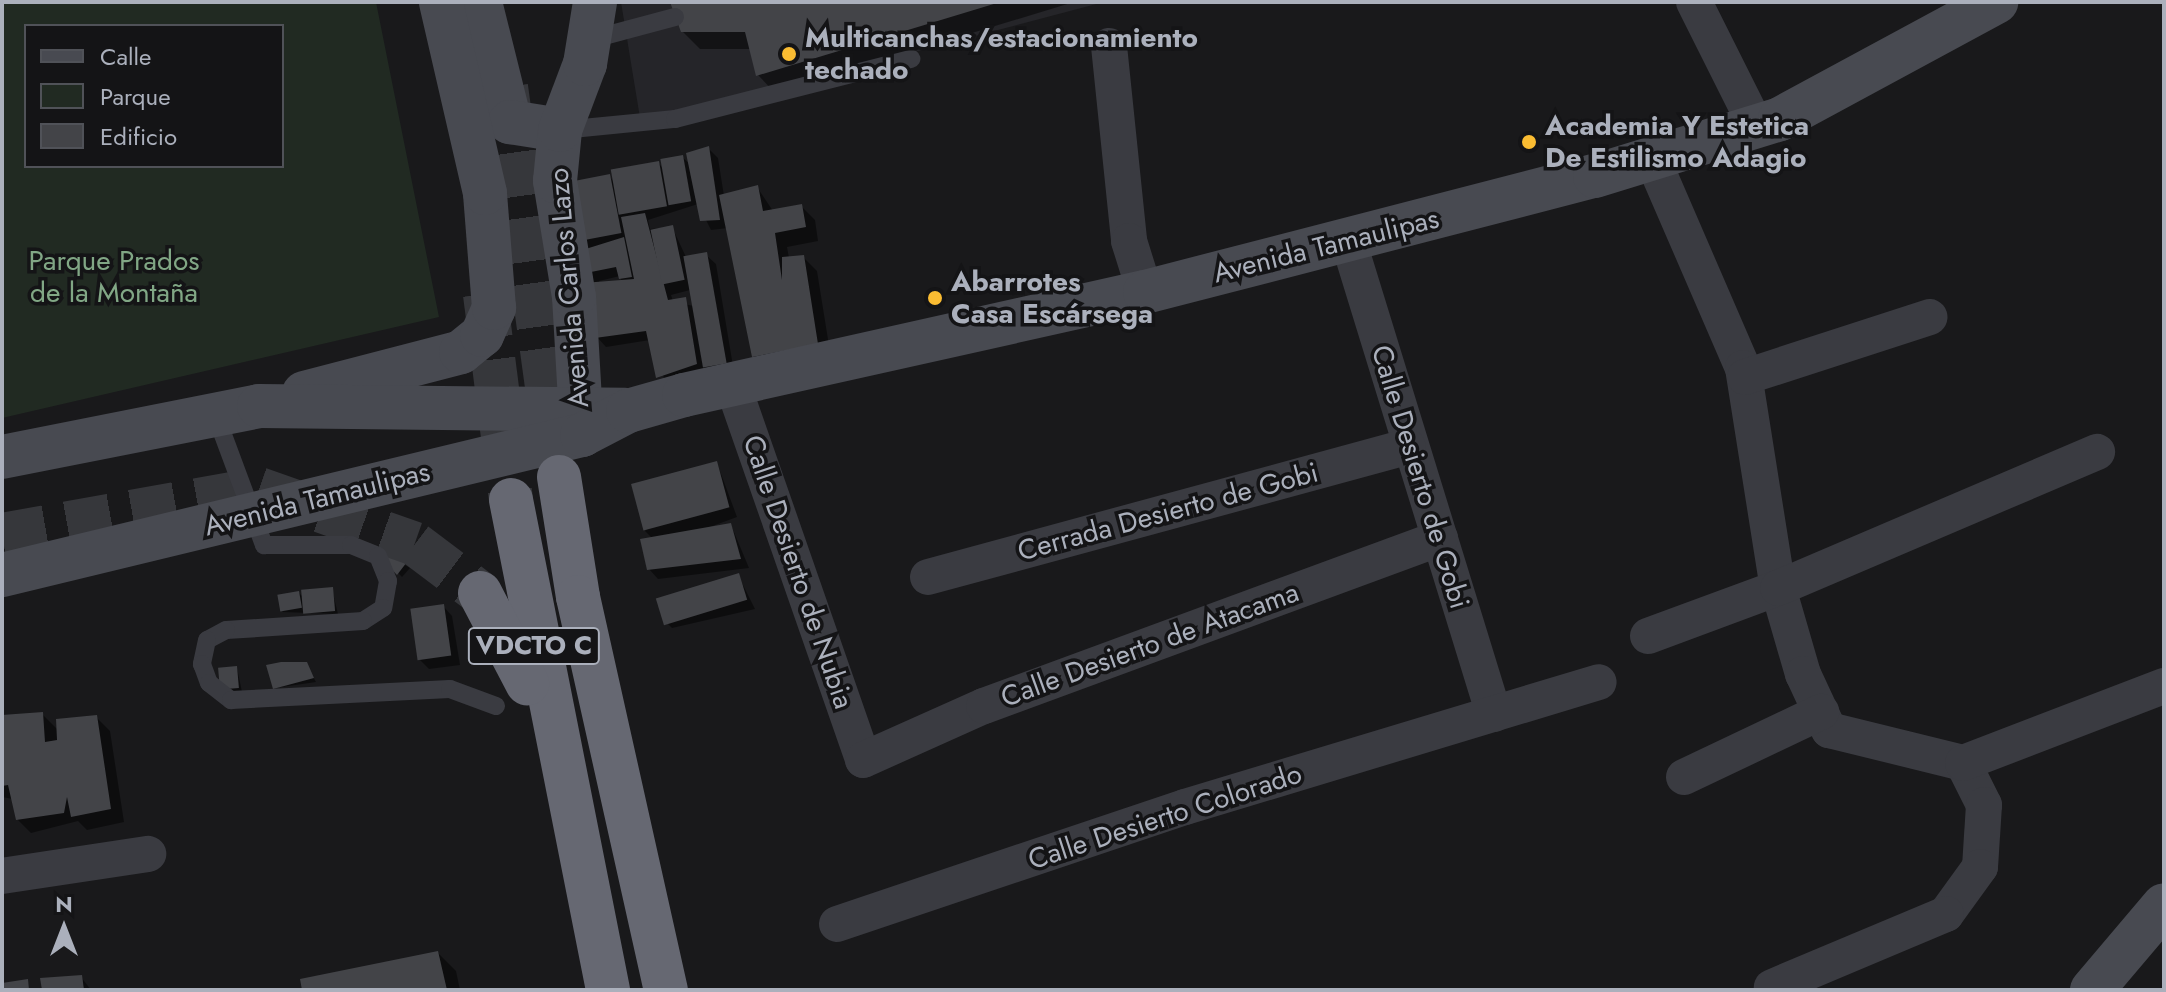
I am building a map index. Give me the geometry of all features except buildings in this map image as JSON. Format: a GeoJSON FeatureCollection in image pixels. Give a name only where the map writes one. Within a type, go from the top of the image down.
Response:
{"type":"FeatureCollection","features":[{"type":"Feature","properties":{"kind":"highway","name":"VDCTO C"},"geometry":{"type":"LineString","coordinates":[[559,477],[578,597],[615,747],[666,990]]}},
{"type":"Feature","properties":{"kind":"highway","name":"VDCTO C"},"geometry":{"type":"LineString","coordinates":[[511,500],[550,725],[608,990]]}},
{"type":"Feature","properties":{"kind":"highway"},"geometry":{"type":"LineString","coordinates":[[480,593],[550,725]]}},
{"type":"Feature","properties":{"kind":"street"},"geometry":{"type":"LineString","coordinates":[[259,406],[461,352],[482,335],[494,308],[485,193],[441,2]]}},
{"type":"Feature","properties":{"kind":"street"},"geometry":{"type":"LineString","coordinates":[[480,2],[510,122],[560,130]]}},
{"type":"Feature","properties":{"kind":"street"},"geometry":{"type":"LineString","coordinates":[[1694,2],[1756,126]]}},
{"type":"Feature","properties":{"kind":"street","name":"Avenida Tamaulipas"},"geometry":{"type":"LineString","coordinates":[[2,575],[254,516],[580,420],[628,411],[732,383],[1145,292],[1652,158],[1756,126],[1996,2]]}},
{"type":"Feature","properties":{"kind":"street","name":"Avenida Carlos Lazo"},"geometry":{"type":"LineString","coordinates":[[580,420],[574,297],[555,181],[560,130],[592,21]]}},
{"type":"Feature","properties":{"kind":"street"},"geometry":{"type":"LineString","coordinates":[[1109,46],[1129,241],[1145,292]]}},
{"type":"Feature","properties":{"kind":"street"},"geometry":{"type":"LineString","coordinates":[[1652,158],[1745,377],[1778,588],[1829,730],[1963,763],[2164,686]]}},
{"type":"Feature","properties":{"kind":"street","name":"Calle Desierto de Gobi"},"geometry":{"type":"LineString","coordinates":[[1348,240],[1408,447],[1440,538],[1494,714]]}},
{"type":"Feature","properties":{"kind":"street"},"geometry":{"type":"LineString","coordinates":[[1745,377],[1930,317]]}},
{"type":"Feature","properties":{"kind":"street","name":"Calle Desierto de Nubia"},"geometry":{"type":"LineString","coordinates":[[732,383],[863,760]]}},
{"type":"Feature","properties":{"kind":"street","name":"Avenida Tamaulipas"},"geometry":{"type":"LineString","coordinates":[[2,457],[259,406],[580,420]]}},
{"type":"Feature","properties":{"kind":"street","name":"Cerrada Desierto de Gobi"},"geometry":{"type":"LineString","coordinates":[[928,577],[1408,447]]}},
{"type":"Feature","properties":{"kind":"street"},"geometry":{"type":"LineString","coordinates":[[1648,636],[1778,588],[2097,452]]}},
{"type":"Feature","properties":{"kind":"street","name":"Calle Desierto de Atacama"},"geometry":{"type":"LineString","coordinates":[[863,760],[984,706],[1440,538]]}},
{"type":"Feature","properties":{"kind":"street","name":"Calle Desierto Colorado"},"geometry":{"type":"LineString","coordinates":[[837,924],[1599,682]]}},
{"type":"Feature","properties":{"kind":"street"},"geometry":{"type":"LineString","coordinates":[[1684,777],[1821,712]]}},
{"type":"Feature","properties":{"kind":"street"},"geometry":{"type":"LineString","coordinates":[[1772,987],[1946,914],[1980,867],[1984,805],[1963,763]]}},
{"type":"Feature","properties":{"kind":"street"},"geometry":{"type":"LineString","coordinates":[[2,876],[148,854]]}},
{"type":"Feature","properties":{"kind":"street"},"geometry":{"type":"LineString","coordinates":[[2092,990],[2164,905]]}},
{"type":"Feature","properties":{"kind":"lane"},"geometry":{"type":"LineString","coordinates":[[592,21],[675,17]]}},
{"type":"Feature","properties":{"kind":"lane"},"geometry":{"type":"LineString","coordinates":[[560,130],[675,119],[911,59]]}},
{"type":"Feature","properties":{"kind":"lane"},"geometry":{"type":"LineString","coordinates":[[216,416],[264,545],[351,545],[378,556],[388,581],[383,608],[363,621],[226,630],[207,640],[202,664],[209,683],[231,700],[450,689],[496,706]]}},
{"type":"Feature","properties":{"kind":"shaded area"},"geometry":{"type":"Polygon","coordinates":[[[621,2],[1104,2],[641,124],[621,2]]]}},
{"type":"Feature","properties":{"kind":"green space","name":"Parque Prados de la Montaña"},"geometry":{"type":"Polygon","coordinates":[[[2,2],[376,2],[439,317],[2,418],[2,2]]]}},
{"type":"Feature","properties":{"kind":"tunnel"},"geometry":{"type":"LineString","coordinates":[[506,87],[555,447]]}},
{"type":"Feature","properties":{"kind":"tunnel"},"geometry":{"type":"LineString","coordinates":[[485,294],[511,500]]}},
{"type":"Feature","properties":{"kind":"tunnel"},"geometry":{"type":"LineString","coordinates":[[2,535],[259,489],[415,544],[480,593]]}},
{"type":"Feature","properties":{"kind":"place","name":"Multicanchas/estacionamiento techado"},"geometry":{"type":"Point","coordinates":[789,54]}},
{"type":"Feature","properties":{"kind":"place","name":"Academia Y Estetica De Estilismo Adagio"},"geometry":{"type":"Point","coordinates":[1529,142]}},
{"type":"Feature","properties":{"kind":"place","name":"Abarrotes Casa Escársega"},"geometry":{"type":"Point","coordinates":[935,298]}}]}
